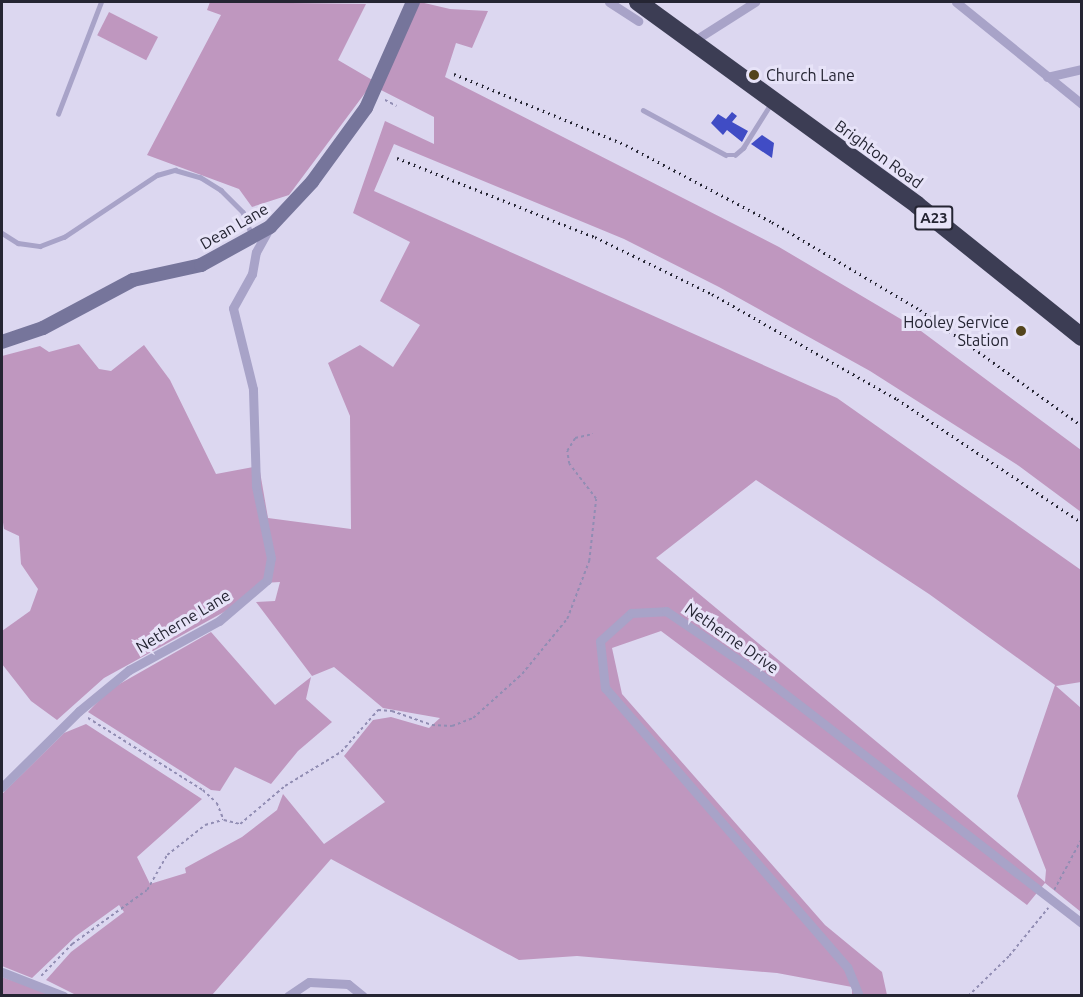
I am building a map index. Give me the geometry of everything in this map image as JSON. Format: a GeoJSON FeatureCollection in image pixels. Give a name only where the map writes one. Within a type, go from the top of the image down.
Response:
{"type":"FeatureCollection","features":[{"type":"Feature","properties":{"kind":"highway","name":"Brighton Road"},"geometry":{"type":"LineString","coordinates":[[640,8],[692,42],[917,205],[1082,337]]}},
{"type":"Feature","properties":{"kind":"street","name":"Dean Lane"},"geometry":{"type":"LineString","coordinates":[[2,342],[44,328],[133,280],[201,265],[270,227],[312,182],[373,94],[413,2]]}},
{"type":"Feature","properties":{"kind":"street","name":"Brighton Road"},"geometry":{"type":"LineString","coordinates":[[609,2],[640,8]]}},
{"type":"Feature","properties":{"kind":"street"},"geometry":{"type":"LineString","coordinates":[[692,42],[755,2]]}},
{"type":"Feature","properties":{"kind":"street"},"geometry":{"type":"LineString","coordinates":[[956,2],[1082,104]]}},
{"type":"Feature","properties":{"kind":"street"},"geometry":{"type":"LineString","coordinates":[[1047,77],[1082,69]]}},
{"type":"Feature","properties":{"kind":"street","name":"Netherne Lane"},"geometry":{"type":"LineString","coordinates":[[2,787],[79,711],[129,670],[219,621],[267,580],[271,558],[256,486],[254,389],[233,308],[252,274],[256,252],[270,227]]}},
{"type":"Feature","properties":{"kind":"street","name":"Netherne Drive"},"geometry":{"type":"LineString","coordinates":[[859,996],[847,967],[605,688],[600,641],[631,613],[666,611],[762,676],[1082,923]]}},
{"type":"Feature","properties":{"kind":"street"},"geometry":{"type":"LineString","coordinates":[[2,972],[64,996]]}},
{"type":"Feature","properties":{"kind":"street"},"geometry":{"type":"LineString","coordinates":[[288,996],[309,982],[348,984],[360,990],[363,996]]}},
{"type":"Feature","properties":{"kind":"lane"},"geometry":{"type":"LineString","coordinates":[[58,114],[102,2]]}},
{"type":"Feature","properties":{"kind":"lane"},"geometry":{"type":"LineString","coordinates":[[643,110],[715,151],[735,155],[773,101]]}},
{"type":"Feature","properties":{"kind":"lane"},"geometry":{"type":"LineString","coordinates":[[2,233],[18,243],[48,243],[63,237],[158,175],[175,170],[200,177],[221,190],[243,212],[252,236]]}},
{"type":"Feature","properties":{"kind":"path"},"geometry":{"type":"LineString","coordinates":[[373,94],[397,106]]}},
{"type":"Feature","properties":{"kind":"path"},"geometry":{"type":"LineString","coordinates":[[33,985],[72,944],[147,890],[167,855],[205,825],[224,820],[240,824],[285,786],[341,752],[378,710],[392,711],[432,725],[452,726],[493,704],[522,674],[567,619],[589,561],[596,499],[569,464],[567,451],[575,438],[593,434]]}},
{"type":"Feature","properties":{"kind":"path"},"geometry":{"type":"LineString","coordinates":[[79,711],[203,790],[217,803],[224,820]]}},
{"type":"Feature","properties":{"kind":"path"},"geometry":{"type":"LineString","coordinates":[[968,996],[1009,956],[1051,900],[1082,838]]}},
{"type":"Feature","properties":{"kind":"shaded area"},"geometry":{"type":"Polygon","coordinates":[[[210,2],[366,4],[338,60],[374,81],[289,195],[252,207],[239,189],[147,155],[221,15],[207,10],[210,2]]]}},
{"type":"Feature","properties":{"kind":"shaded area"},"geometry":{"type":"Polygon","coordinates":[[[420,2],[450,9],[488,11],[472,48],[456,43],[445,77],[779,247],[921,331],[1081,450],[1081,512],[1019,466],[870,371],[719,287],[624,239],[394,144],[374,191],[837,398],[1081,570],[1081,682],[1056,686],[1081,708],[1081,912],[1045,883],[1027,905],[661,631],[612,648],[622,694],[825,925],[882,972],[887,995],[852,995],[852,987],[777,973],[577,956],[519,960],[331,859],[212,995],[76,995],[46,980],[71,952],[124,912],[119,905],[76,936],[32,978],[2,966],[2,794],[64,733],[86,724],[202,799],[137,857],[150,884],[186,873],[185,868],[242,837],[277,810],[283,794],[324,844],[385,802],[344,756],[373,720],[391,717],[429,728],[440,718],[383,708],[334,667],[312,676],[256,602],[275,601],[280,582],[263,583],[244,601],[104,678],[57,720],[31,701],[2,664],[2,631],[30,611],[38,589],[21,564],[19,536],[4,529],[2,516],[2,356],[40,346],[49,352],[79,344],[99,369],[111,371],[144,345],[170,380],[216,474],[259,466],[268,518],[351,529],[350,416],[328,363],[360,345],[393,367],[420,325],[380,301],[410,242],[353,213],[385,121],[434,144],[434,117],[379,89],[420,2]],[[756,480],[656,558],[1045,882],[1046,870],[1017,796],[1055,685],[929,594],[756,480]]]}},
{"type":"Feature","properties":{"kind":"shaded area"},"geometry":{"type":"Polygon","coordinates":[[[109,12],[158,37],[146,60],[97,35],[109,12]]]}},
{"type":"Feature","properties":{"kind":"shaded area"},"geometry":{"type":"Polygon","coordinates":[[[211,632],[275,705],[311,677],[306,699],[332,722],[298,751],[271,784],[235,767],[220,791],[211,790],[88,712],[109,690],[211,632]]]}},
{"type":"Feature","properties":{"kind":"shaded area"},"geometry":{"type":"Polygon","coordinates":[[[2,977],[54,995],[2,995],[2,977]]]}},
{"type":"Feature","properties":{"kind":"building"},"geometry":{"type":"Polygon","coordinates":[[[732,112],[737,116],[732,122],[748,131],[742,142],[727,130],[723,135],[711,123],[718,114],[726,119],[732,112]]]}},
{"type":"Feature","properties":{"kind":"building"},"geometry":{"type":"Polygon","coordinates":[[[762,135],[774,143],[772,158],[751,144],[762,135]]]}},
{"type":"Feature","properties":{"kind":"railway"},"geometry":{"type":"LineString","coordinates":[[454,74],[626,145],[772,222],[920,310],[1082,426]]}},
{"type":"Feature","properties":{"kind":"railway"},"geometry":{"type":"LineString","coordinates":[[397,158],[595,237],[712,294],[897,399],[1082,523]]}},
{"type":"Feature","properties":{"kind":"place","name":"Church Lane"},"geometry":{"type":"Point","coordinates":[754,75]}},
{"type":"Feature","properties":{"kind":"place","name":"Hooley Service Station"},"geometry":{"type":"Point","coordinates":[1021,331]}}]}
